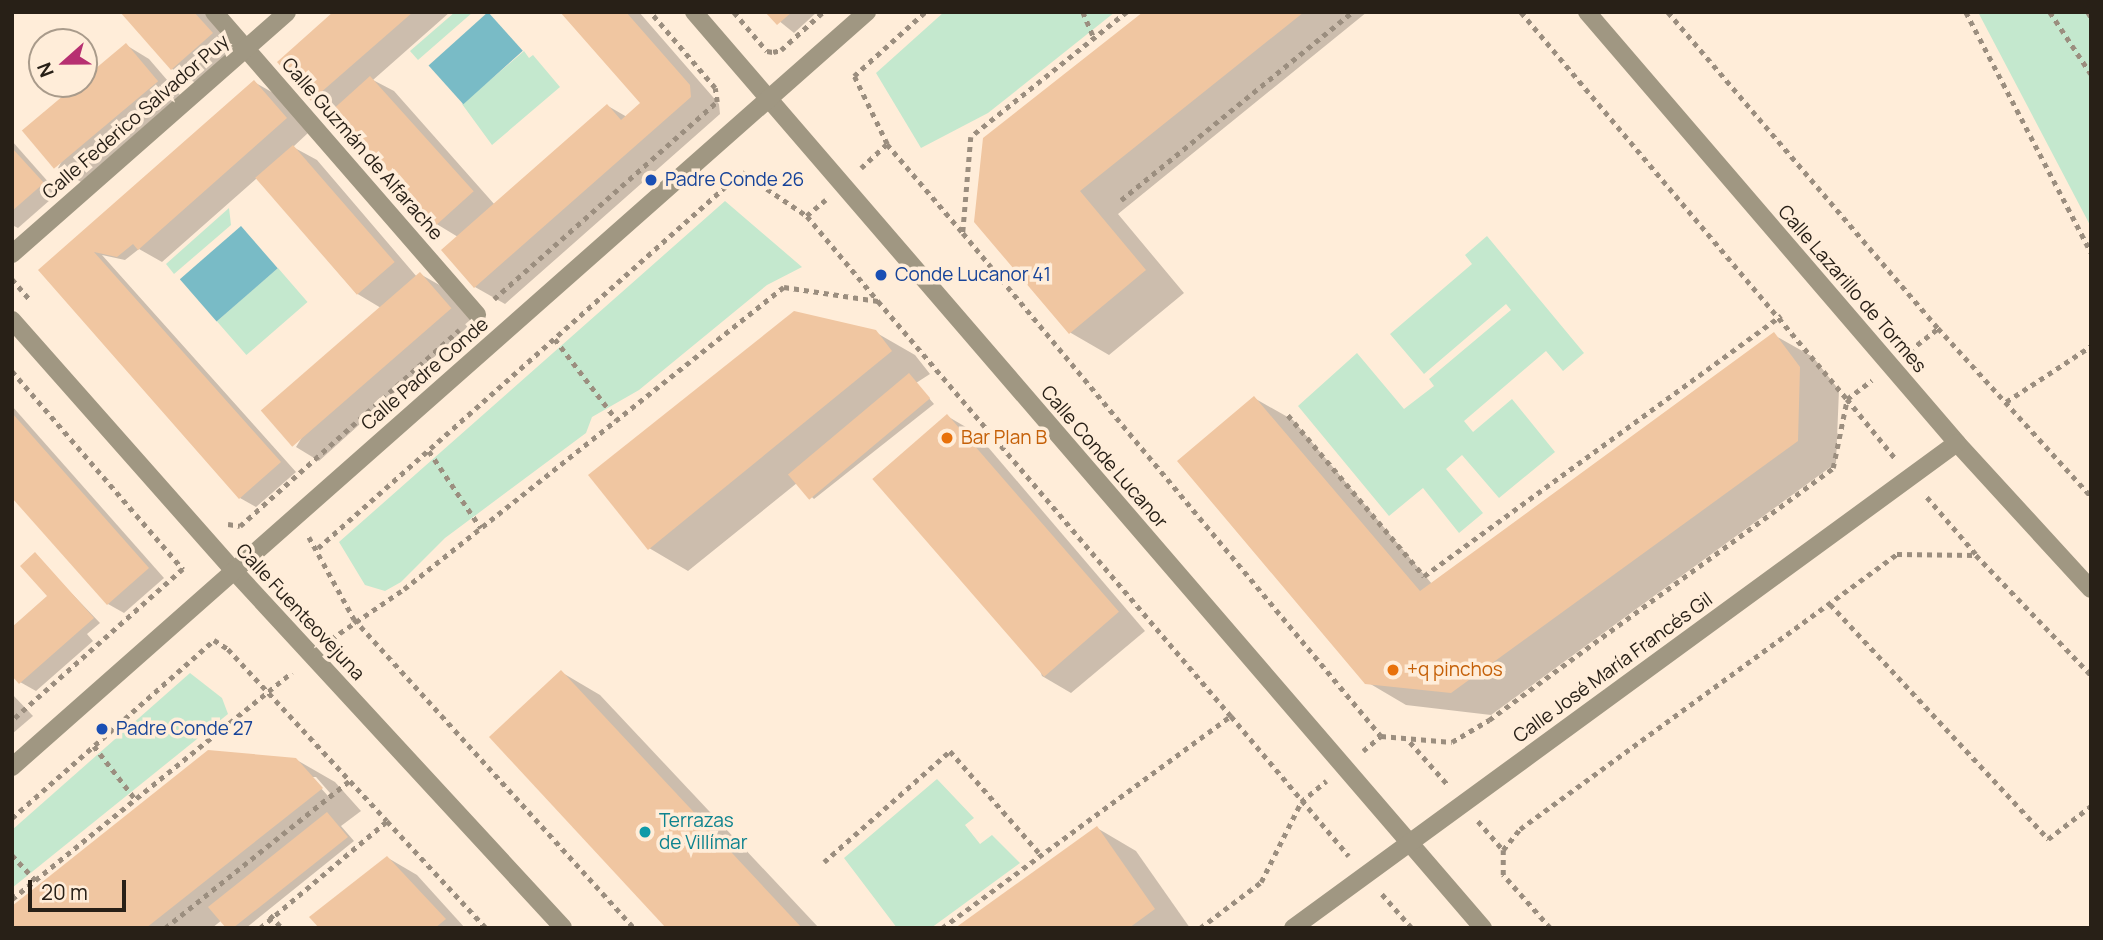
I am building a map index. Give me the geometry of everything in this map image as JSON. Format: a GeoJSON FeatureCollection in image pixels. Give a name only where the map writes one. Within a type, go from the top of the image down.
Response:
{"type":"FeatureCollection","features":[{"type":"Feature","properties":{"kind":"street","name":"Calle Guzmán de Alfarache"},"geometry":{"type":"LineString","coordinates":[[214,12],[477,315]]}},
{"type":"Feature","properties":{"kind":"street","name":"Calle Federico Salvador Puy"},"geometry":{"type":"LineString","coordinates":[[12,254],[287,12]]}},
{"type":"Feature","properties":{"kind":"street","name":"Calle Conde Lucanor"},"geometry":{"type":"LineString","coordinates":[[694,12],[1407,845],[1483,928]]}},
{"type":"Feature","properties":{"kind":"street","name":"Calle Padre Conde"},"geometry":{"type":"LineString","coordinates":[[12,767],[867,12]]}},
{"type":"Feature","properties":{"kind":"street","name":"Calle Lazarillo de Tormes"},"geometry":{"type":"LineString","coordinates":[[1587,12],[1958,443],[2091,589]]}},
{"type":"Feature","properties":{"kind":"street","name":"Calle Fuenteovejuna"},"geometry":{"type":"LineString","coordinates":[[12,320],[234,571],[563,928]]}},
{"type":"Feature","properties":{"kind":"street","name":"Calle José María Francés Gil"},"geometry":{"type":"LineString","coordinates":[[1293,928],[1958,443]]}},
{"type":"Feature","properties":{"kind":"path"},"geometry":{"type":"LineString","coordinates":[[218,514],[226,524],[240,526],[717,102],[715,88],[650,12]]}},
{"type":"Feature","properties":{"kind":"path"},"geometry":{"type":"LineString","coordinates":[[734,12],[773,52],[781,50],[823,12]]}},
{"type":"Feature","properties":{"kind":"path"},"geometry":{"type":"LineString","coordinates":[[887,145],[853,76],[925,12]]}},
{"type":"Feature","properties":{"kind":"path"},"geometry":{"type":"LineString","coordinates":[[1083,12],[1094,38]]}},
{"type":"Feature","properties":{"kind":"path"},"geometry":{"type":"LineString","coordinates":[[1127,12],[971,137],[962,233],[1381,736],[1452,742],[1500,712],[1833,468],[1847,399],[1938,328]]}},
{"type":"Feature","properties":{"kind":"path"},"geometry":{"type":"LineString","coordinates":[[1121,200],[1352,12]]}},
{"type":"Feature","properties":{"kind":"path"},"geometry":{"type":"LineString","coordinates":[[1521,12],[1781,316],[1847,399]]}},
{"type":"Feature","properties":{"kind":"path"},"geometry":{"type":"LineString","coordinates":[[1668,12],[1938,328],[2091,496]]}},
{"type":"Feature","properties":{"kind":"path"},"geometry":{"type":"LineString","coordinates":[[1966,12],[2091,252]]}},
{"type":"Feature","properties":{"kind":"path"},"geometry":{"type":"LineString","coordinates":[[2050,12],[2091,74]]}},
{"type":"Feature","properties":{"kind":"path"},"geometry":{"type":"LineString","coordinates":[[2088,12],[2091,17]]}},
{"type":"Feature","properties":{"kind":"path"},"geometry":{"type":"LineString","coordinates":[[318,548],[742,172],[807,216]]}},
{"type":"Feature","properties":{"kind":"path"},"geometry":{"type":"LineString","coordinates":[[12,279],[36,307]]}},
{"type":"Feature","properties":{"kind":"path"},"geometry":{"type":"LineString","coordinates":[[404,589],[784,288],[878,301],[1301,802],[1412,928]]}},
{"type":"Feature","properties":{"kind":"path"},"geometry":{"type":"LineString","coordinates":[[1288,415],[1424,576],[1781,316]]}},
{"type":"Feature","properties":{"kind":"path"},"geometry":{"type":"LineString","coordinates":[[555,339],[617,420]]}},
{"type":"Feature","properties":{"kind":"path"},"geometry":{"type":"LineString","coordinates":[[2006,402],[2091,346]]}},
{"type":"Feature","properties":{"kind":"path"},"geometry":{"type":"LineString","coordinates":[[12,371],[183,569],[12,721]]}},
{"type":"Feature","properties":{"kind":"path"},"geometry":{"type":"LineString","coordinates":[[429,451],[481,528]]}},
{"type":"Feature","properties":{"kind":"path"},"geometry":{"type":"LineString","coordinates":[[293,519],[318,548],[354,619],[634,928]]}},
{"type":"Feature","properties":{"kind":"path"},"geometry":{"type":"LineString","coordinates":[[1550,928],[1503,875],[1503,850],[1520,829],[1897,554],[1976,555],[2091,675]]}},
{"type":"Feature","properties":{"kind":"path"},"geometry":{"type":"LineString","coordinates":[[1830,604],[2049,839],[2091,806]]}},
{"type":"Feature","properties":{"kind":"path"},"geometry":{"type":"LineString","coordinates":[[12,818],[214,640],[228,649],[486,928]]}},
{"type":"Feature","properties":{"kind":"path"},"geometry":{"type":"LineString","coordinates":[[942,928],[1231,716]]}},
{"type":"Feature","properties":{"kind":"path"},"geometry":{"type":"LineString","coordinates":[[12,899],[225,729]]}},
{"type":"Feature","properties":{"kind":"path"},"geometry":{"type":"LineString","coordinates":[[94,746],[136,800]]}},
{"type":"Feature","properties":{"kind":"path"},"geometry":{"type":"LineString","coordinates":[[824,862],[950,751],[1042,856]]}},
{"type":"Feature","properties":{"kind":"path"},"geometry":{"type":"LineString","coordinates":[[165,928],[349,781]]}},
{"type":"Feature","properties":{"kind":"path"},"geometry":{"type":"LineString","coordinates":[[1199,928],[1261,882],[1301,802]]}},
{"type":"Feature","properties":{"kind":"path"},"geometry":{"type":"LineString","coordinates":[[260,928],[270,915],[387,821]]}},
{"type":"Feature","properties":{"kind":"path"},"geometry":{"type":"LineString","coordinates":[[12,855],[36,881]]}},
{"type":"Feature","properties":{"kind":"path"},"geometry":{"type":"LineString","coordinates":[[270,915],[282,928]]}},
{"type":"Feature","properties":{"kind":"green space"},"geometry":{"type":"Polygon","coordinates":[[[455,12],[473,12],[418,60],[410,51],[455,12]]]}},
{"type":"Feature","properties":{"kind":"green space"},"geometry":{"type":"Polygon","coordinates":[[[944,12],[1115,12],[988,113],[921,148],[876,73],[944,12]]]}},
{"type":"Feature","properties":{"kind":"green space"},"geometry":{"type":"Polygon","coordinates":[[[1978,12],[2091,12],[2091,227],[1978,12]]]}},
{"type":"Feature","properties":{"kind":"green space"},"geometry":{"type":"Polygon","coordinates":[[[524,51],[529,58],[533,55],[560,87],[492,145],[462,104],[524,51]]]}},
{"type":"Feature","properties":{"kind":"green space"},"geometry":{"type":"Polygon","coordinates":[[[725,201],[802,267],[767,285],[639,390],[592,417],[586,433],[445,538],[401,582],[385,591],[365,585],[339,542],[725,201]]]}},
{"type":"Feature","properties":{"kind":"green space"},"geometry":{"type":"Polygon","coordinates":[[[229,208],[231,225],[174,274],[166,264],[229,208]]]}},
{"type":"Feature","properties":{"kind":"green space"},"geometry":{"type":"Polygon","coordinates":[[[1487,236],[1584,353],[1563,371],[1546,351],[1464,421],[1473,432],[1512,399],[1555,452],[1499,498],[1462,455],[1446,469],[1483,513],[1459,533],[1423,488],[1389,516],[1298,406],[1357,353],[1404,409],[1434,386],[1429,379],[1511,310],[1506,304],[1424,374],[1390,334],[1472,264],[1465,255],[1487,236]]]}},
{"type":"Feature","properties":{"kind":"green space"},"geometry":{"type":"Polygon","coordinates":[[[278,268],[308,302],[246,355],[217,321],[278,268]]]}},
{"type":"Feature","properties":{"kind":"green space"},"geometry":{"type":"Polygon","coordinates":[[[190,673],[222,698],[228,714],[12,888],[12,830],[190,673]]]}},
{"type":"Feature","properties":{"kind":"green space"},"geometry":{"type":"Polygon","coordinates":[[[937,779],[974,818],[965,825],[980,844],[992,835],[1020,863],[931,928],[897,928],[844,858],[937,779]]]}},
{"type":"Feature","properties":{"kind":"water"},"geometry":{"type":"Polygon","coordinates":[[[488,12],[523,51],[463,104],[429,66],[488,12]]]}},
{"type":"Feature","properties":{"kind":"water"},"geometry":{"type":"Polygon","coordinates":[[[241,226],[278,268],[217,321],[180,279],[241,226]]]}},
{"type":"Feature","properties":{"kind":"building"},"geometry":{"type":"Polygon","coordinates":[[[120,12],[194,12],[213,33],[171,70],[120,12]]]}},
{"type":"Feature","properties":{"kind":"building"},"geometry":{"type":"Polygon","coordinates":[[[333,12],[413,12],[311,101],[277,62],[333,12]]]}},
{"type":"Feature","properties":{"kind":"building"},"geometry":{"type":"Polygon","coordinates":[[[560,12],[626,12],[690,85],[691,97],[474,288],[441,250],[607,104],[621,120],[640,103],[560,12]]]}},
{"type":"Feature","properties":{"kind":"building"},"geometry":{"type":"Polygon","coordinates":[[[765,12],[792,12],[777,25],[765,12]]]}},
{"type":"Feature","properties":{"kind":"building"},"geometry":{"type":"Polygon","coordinates":[[[1143,12],[1304,12],[1080,191],[1146,270],[1069,334],[974,222],[983,138],[1143,12]]]}},
{"type":"Feature","properties":{"kind":"building"},"geometry":{"type":"Polygon","coordinates":[[[126,43],[158,81],[54,169],[22,130],[60,98],[98,98],[98,66],[126,43]]]}},
{"type":"Feature","properties":{"kind":"building"},"geometry":{"type":"Polygon","coordinates":[[[370,76],[474,191],[437,225],[333,109],[370,76]]]}},
{"type":"Feature","properties":{"kind":"building"},"geometry":{"type":"Polygon","coordinates":[[[254,80],[287,118],[138,250],[133,244],[117,257],[94,252],[281,462],[239,499],[38,270],[254,80]]]}},
{"type":"Feature","properties":{"kind":"building"},"geometry":{"type":"Polygon","coordinates":[[[293,145],[395,262],[357,295],[255,178],[293,145]]]}},
{"type":"Feature","properties":{"kind":"building"},"geometry":{"type":"Polygon","coordinates":[[[12,148],[44,183],[12,211],[12,148]]]}},
{"type":"Feature","properties":{"kind":"building"},"geometry":{"type":"Polygon","coordinates":[[[420,272],[451,308],[292,447],[261,410],[420,272]]]}},
{"type":"Feature","properties":{"kind":"building"},"geometry":{"type":"Polygon","coordinates":[[[794,311],[876,330],[892,351],[648,550],[588,475],[794,311]]]}},
{"type":"Feature","properties":{"kind":"building"},"geometry":{"type":"Polygon","coordinates":[[[1774,332],[1800,367],[1798,441],[1451,693],[1365,684],[1177,461],[1254,396],[1420,591],[1774,332]]]}},
{"type":"Feature","properties":{"kind":"building"},"geometry":{"type":"Polygon","coordinates":[[[909,373],[930,398],[809,500],[788,475],[909,373]]]}},
{"type":"Feature","properties":{"kind":"building"},"geometry":{"type":"Polygon","coordinates":[[[12,413],[149,568],[107,605],[12,498],[12,413]]]}},
{"type":"Feature","properties":{"kind":"building"},"geometry":{"type":"Polygon","coordinates":[[[947,414],[1119,612],[1044,677],[872,479],[947,414]]]}},
{"type":"Feature","properties":{"kind":"building"},"geometry":{"type":"Polygon","coordinates":[[[35,552],[94,618],[19,684],[12,676],[12,627],[47,596],[20,566],[35,552]]]}},
{"type":"Feature","properties":{"kind":"building","name":"Terrazas de Villímar"},"geometry":{"type":"Polygon","coordinates":[[[561,670],[802,928],[666,928],[489,737],[561,670]]]}},
{"type":"Feature","properties":{"kind":"building"},"geometry":{"type":"Polygon","coordinates":[[[208,750],[296,758],[323,788],[146,928],[12,928],[12,906],[208,750]]]}},
{"type":"Feature","properties":{"kind":"building"},"geometry":{"type":"Polygon","coordinates":[[[327,812],[348,837],[233,928],[226,928],[208,907],[327,812]]]}},
{"type":"Feature","properties":{"kind":"building"},"geometry":{"type":"Polygon","coordinates":[[[1097,826],[1155,909],[1129,928],[955,928],[1097,826]]]}},
{"type":"Feature","properties":{"kind":"building"},"geometry":{"type":"Polygon","coordinates":[[[387,856],[446,919],[435,928],[319,928],[309,917],[387,856]]]}},
{"type":"Feature","properties":{"kind":"place","name":"Padre Conde 26"},"geometry":{"type":"Point","coordinates":[651,180]}},
{"type":"Feature","properties":{"kind":"place","name":"Conde Lucanor 41"},"geometry":{"type":"Point","coordinates":[881,275]}},
{"type":"Feature","properties":{"kind":"place","name":"Bar Plan B"},"geometry":{"type":"Point","coordinates":[947,438]}},
{"type":"Feature","properties":{"kind":"place","name":"+q pinchos"},"geometry":{"type":"Point","coordinates":[1393,670]}},
{"type":"Feature","properties":{"kind":"place","name":"Padre Conde 27"},"geometry":{"type":"Point","coordinates":[102,729]}},
{"type":"Feature","properties":{"kind":"place","name":"Terrazas de Villímar"},"geometry":{"type":"Point","coordinates":[645,832]}}]}
